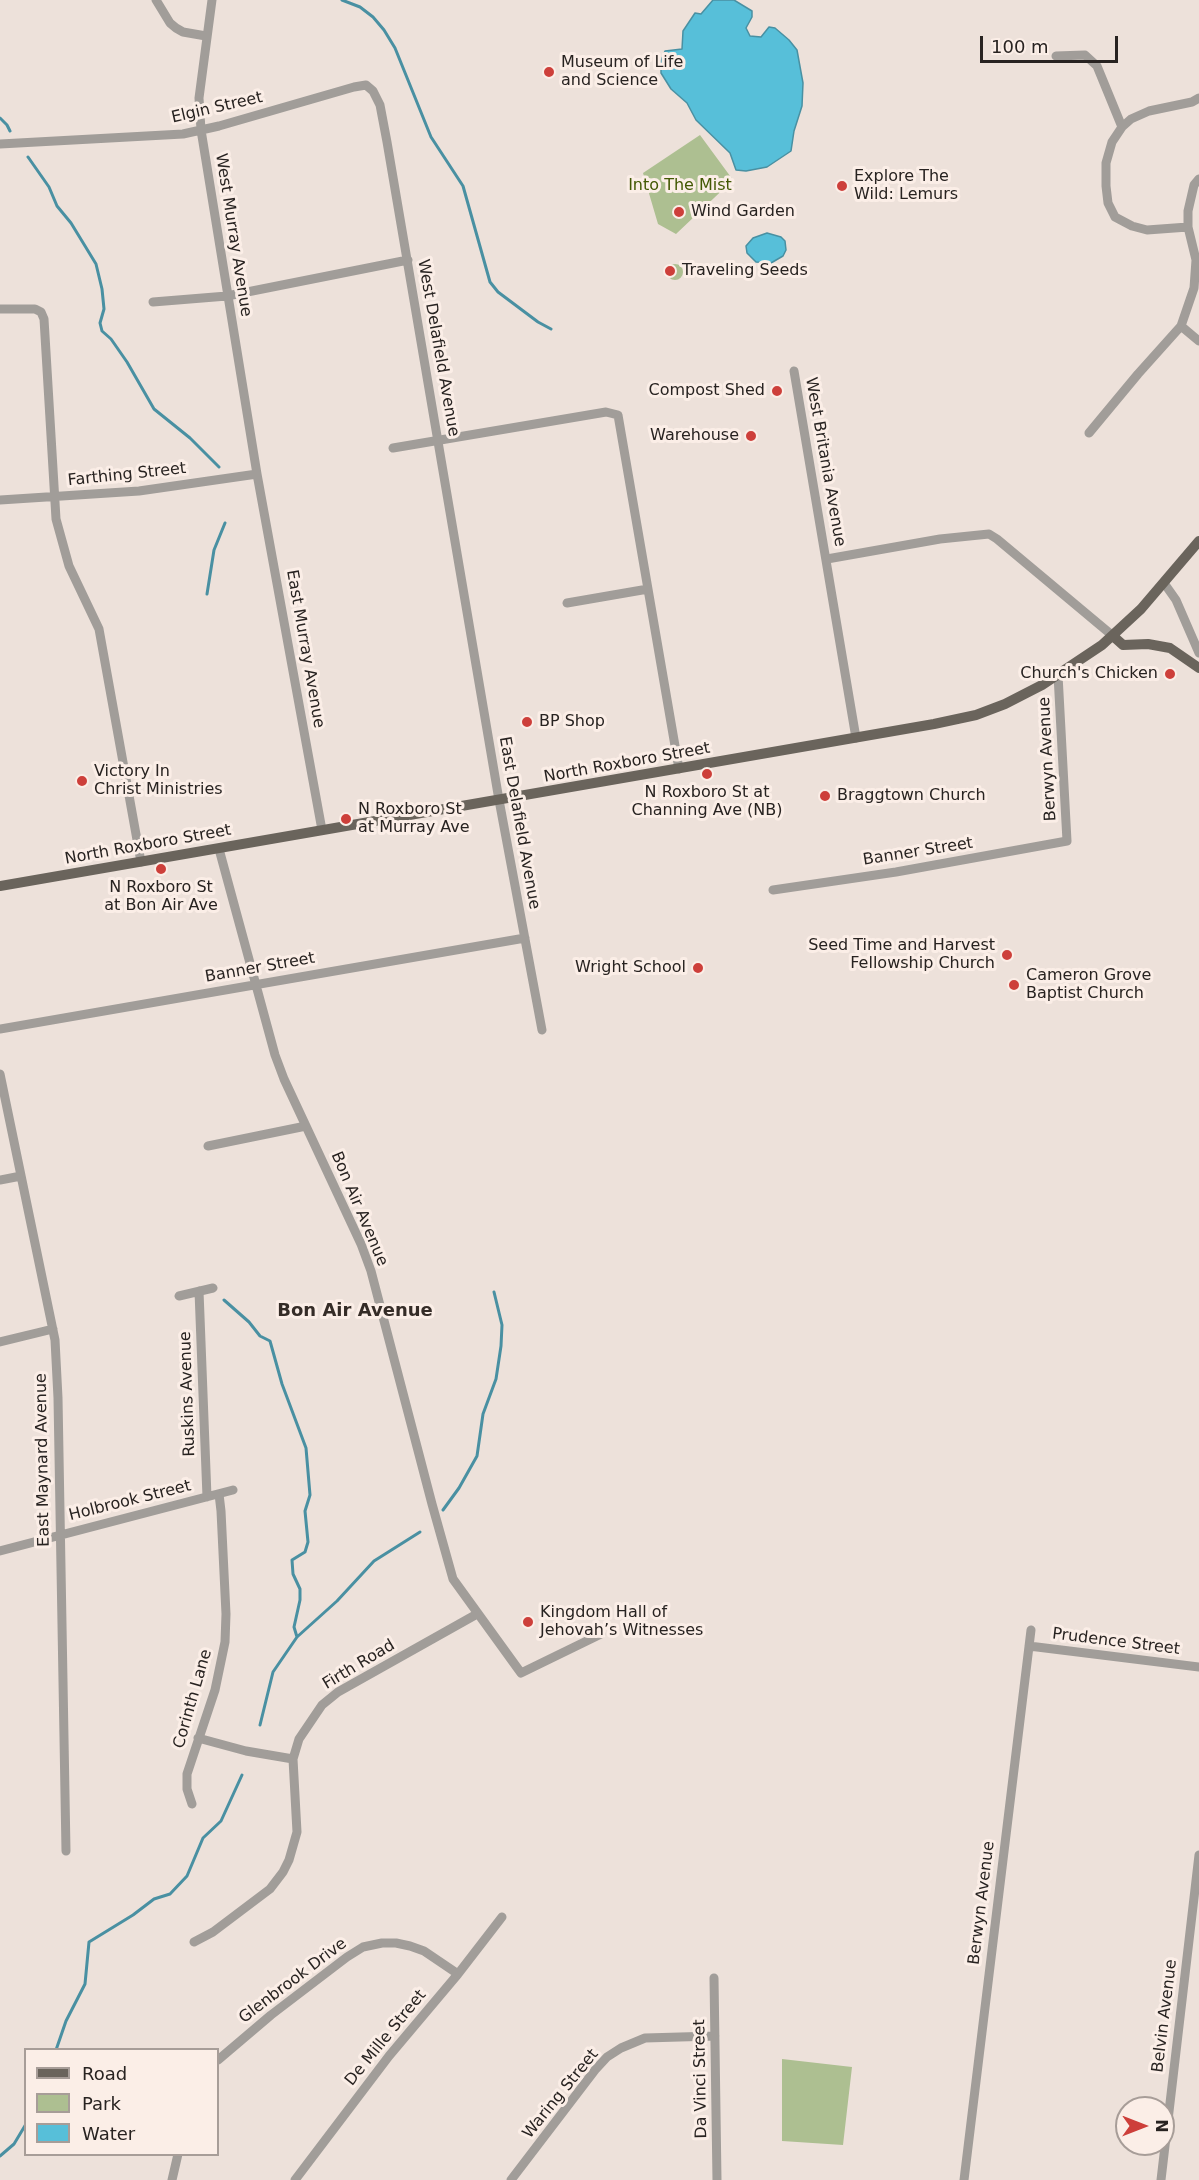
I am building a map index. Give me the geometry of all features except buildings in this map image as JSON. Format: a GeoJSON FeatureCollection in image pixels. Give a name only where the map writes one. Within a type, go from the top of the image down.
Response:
{"type":"FeatureCollection","features":[{"type":"Feature","properties":{"kind":"main road","name":"North Roxboro Street"},"geometry":{"type":"LineString","coordinates":[[0,886],[856,738],[976,714],[1005,704],[1042,685],[1113,636],[1164,583],[1199,541]]}},
{"type":"Feature","properties":{"kind":"main road"},"geometry":{"type":"LineString","coordinates":[[1113,636],[1123,645],[1148,644],[1170,648],[1199,668]]}},
{"type":"Feature","properties":{"kind":"street"},"geometry":{"type":"LineString","coordinates":[[156,0],[170,23],[176,28],[183,32],[206,36]]}},
{"type":"Feature","properties":{"kind":"street","name":"West Murray Avenue"},"geometry":{"type":"LineString","coordinates":[[212,0],[199,98],[201,130],[257,474]]}},
{"type":"Feature","properties":{"kind":"street"},"geometry":{"type":"LineString","coordinates":[[1056,56],[1085,55],[1097,66],[1122,127]]}},
{"type":"Feature","properties":{"kind":"street","name":"Elgin Street"},"geometry":{"type":"LineString","coordinates":[[0,144],[183,134],[366,85]]}},
{"type":"Feature","properties":{"kind":"street","name":"West Delafield Avenue"},"geometry":{"type":"LineString","coordinates":[[366,85],[373,91],[380,105],[469,620]]}},
{"type":"Feature","properties":{"kind":"street"},"geometry":{"type":"LineString","coordinates":[[1188,227],[1147,230],[1132,226],[1115,216],[1108,203],[1106,163],[1112,142],[1122,127],[1131,119],[1149,111],[1192,102],[1199,98]]}},
{"type":"Feature","properties":{"kind":"street"},"geometry":{"type":"LineString","coordinates":[[1089,433],[1181,326],[1194,288],[1196,260],[1188,227],[1190,197],[1199,179]]}},
{"type":"Feature","properties":{"kind":"street"},"geometry":{"type":"LineString","coordinates":[[153,302],[227,296],[408,260]]}},
{"type":"Feature","properties":{"kind":"street"},"geometry":{"type":"LineString","coordinates":[[0,309],[35,309],[41,312],[44,319],[56,519],[69,566],[99,629],[141,862]]}},
{"type":"Feature","properties":{"kind":"street"},"geometry":{"type":"LineString","coordinates":[[1181,326],[1199,341]]}},
{"type":"Feature","properties":{"kind":"street","name":"West Britania Avenue"},"geometry":{"type":"LineString","coordinates":[[794,371],[856,738]]}},
{"type":"Feature","properties":{"kind":"street"},"geometry":{"type":"LineString","coordinates":[[393,448],[606,412],[618,415],[679,769]]}},
{"type":"Feature","properties":{"kind":"street","name":"Farthing Street"},"geometry":{"type":"LineString","coordinates":[[0,500],[139,491],[257,474]]}},
{"type":"Feature","properties":{"kind":"street","name":"East Murray Avenue"},"geometry":{"type":"LineString","coordinates":[[257,474],[322,830]]}},
{"type":"Feature","properties":{"kind":"street"},"geometry":{"type":"LineString","coordinates":[[827,559],[940,539],[988,534],[997,539],[1113,636]]}},
{"type":"Feature","properties":{"kind":"street"},"geometry":{"type":"LineString","coordinates":[[1164,583],[1176,600],[1199,653]]}},
{"type":"Feature","properties":{"kind":"street"},"geometry":{"type":"LineString","coordinates":[[567,603],[648,589]]}},
{"type":"Feature","properties":{"kind":"street","name":"East Delafield Avenue"},"geometry":{"type":"LineString","coordinates":[[469,620],[499,800],[542,1030]]}},
{"type":"Feature","properties":{"kind":"street","name":"Berwyn Avenue"},"geometry":{"type":"LineString","coordinates":[[1058,675],[1068,841]]}},
{"type":"Feature","properties":{"kind":"street","name":"Banner Street"},"geometry":{"type":"LineString","coordinates":[[773,890],[896,872],[1068,841]]}},
{"type":"Feature","properties":{"kind":"street","name":"Bon Air Avenue"},"geometry":{"type":"LineString","coordinates":[[219,849],[275,1055],[371,1271],[448,1566],[457,1586],[521,1673],[601,1635]]}},
{"type":"Feature","properties":{"kind":"street","name":"Banner Street"},"geometry":{"type":"LineString","coordinates":[[0,1029],[525,938]]}},
{"type":"Feature","properties":{"kind":"street","name":"East Maynard Avenue"},"geometry":{"type":"LineString","coordinates":[[0,1074],[53,1329],[58,1398],[66,1851]]}},
{"type":"Feature","properties":{"kind":"street"},"geometry":{"type":"LineString","coordinates":[[208,1146],[306,1126]]}},
{"type":"Feature","properties":{"kind":"street"},"geometry":{"type":"LineString","coordinates":[[0,1180],[21,1176]]}},
{"type":"Feature","properties":{"kind":"street"},"geometry":{"type":"LineString","coordinates":[[179,1296],[213,1288]]}},
{"type":"Feature","properties":{"kind":"street","name":"Ruskins Avenue"},"geometry":{"type":"LineString","coordinates":[[199,1291],[207,1497]]}},
{"type":"Feature","properties":{"kind":"street"},"geometry":{"type":"LineString","coordinates":[[0,1342],[53,1329]]}},
{"type":"Feature","properties":{"kind":"street","name":"Holbrook Street"},"geometry":{"type":"LineString","coordinates":[[0,1551],[233,1490]]}},
{"type":"Feature","properties":{"kind":"street","name":"Corinth Lane"},"geometry":{"type":"LineString","coordinates":[[192,1804],[186,1782],[215,1690],[225,1642],[226,1614],[219,1494]]}},
{"type":"Feature","properties":{"kind":"street","name":"Firth Road"},"geometry":{"type":"LineString","coordinates":[[194,1942],[213,1932],[270,1889],[283,1872],[297,1832],[293,1759],[299,1739],[322,1705],[338,1692],[477,1614]]}},
{"type":"Feature","properties":{"kind":"street","name":"Berwyn Avenue"},"geometry":{"type":"LineString","coordinates":[[964,2180],[1031,1630]]}},
{"type":"Feature","properties":{"kind":"street","name":"Prudence Street"},"geometry":{"type":"LineString","coordinates":[[1029,1647],[1199,1667]]}},
{"type":"Feature","properties":{"kind":"street"},"geometry":{"type":"LineString","coordinates":[[198,1738],[293,1759]]}},
{"type":"Feature","properties":{"kind":"street","name":"Belvin Avenue"},"geometry":{"type":"LineString","coordinates":[[1161,2180],[1199,1855]]}},
{"type":"Feature","properties":{"kind":"street","name":"De Mille Street"},"geometry":{"type":"LineString","coordinates":[[295,2180],[389,2056],[458,1974],[502,1917]]}},
{"type":"Feature","properties":{"kind":"street","name":"Glenbrook Drive"},"geometry":{"type":"LineString","coordinates":[[219,2059],[288,2002],[363,1947],[382,1943],[410,1946],[424,1952],[458,1974]]}},
{"type":"Feature","properties":{"kind":"street","name":"Da Vinci Street"},"geometry":{"type":"LineString","coordinates":[[714,1978],[717,2180]]}},
{"type":"Feature","properties":{"kind":"street","name":"Waring Street"},"geometry":{"type":"LineString","coordinates":[[511,2180],[607,2057],[645,2038],[715,2036]]}},
{"type":"Feature","properties":{"kind":"street"},"geometry":{"type":"LineString","coordinates":[[172,2180],[178,2156]]}},
{"type":"Feature","properties":{"kind":"green space","name":"Into The Mist"},"geometry":{"type":"Polygon","coordinates":[[[700,135],[733,180],[676,234],[658,224],[643,173],[700,135]]]}},
{"type":"Feature","properties":{"kind":"green space"},"geometry":{"type":"Polygon","coordinates":[[[672,264],[678,264],[683,272],[681,278],[672,280],[667,275],[667,269],[672,264]]]}},
{"type":"Feature","properties":{"kind":"green space"},"geometry":{"type":"Polygon","coordinates":[[[782,2059],[852,2067],[843,2145],[782,2141],[782,2059]]]}},
{"type":"Feature","properties":{"kind":"water"},"geometry":{"type":"Polygon","coordinates":[[[713,0],[734,0],[752,11],[752,17],[746,28],[750,36],[761,37],[769,27],[775,28],[797,50],[803,83],[802,106],[794,131],[791,151],[767,167],[746,171],[736,170],[730,153],[696,120],[687,103],[671,89],[661,73],[661,61],[665,51],[682,49],[683,31],[695,13],[701,14],[713,0]]]}},
{"type":"Feature","properties":{"kind":"water"},"geometry":{"type":"Polygon","coordinates":[[[767,233],[781,237],[785,241],[786,250],[783,256],[771,263],[756,262],[747,253],[746,246],[753,238],[767,233]]]}},
{"type":"Feature","properties":{"kind":"waterway"},"geometry":{"type":"LineString","coordinates":[[342,0],[360,7],[373,17],[395,48],[431,137],[463,186],[490,282],[498,292],[551,329]]}},
{"type":"Feature","properties":{"kind":"waterway"},"geometry":{"type":"LineString","coordinates":[[0,118],[10,131]]}},
{"type":"Feature","properties":{"kind":"waterway"},"geometry":{"type":"LineString","coordinates":[[28,157],[49,187],[57,206],[71,223],[96,264],[104,309],[100,323],[102,331],[111,339],[127,362],[154,409],[190,438],[219,467]]}},
{"type":"Feature","properties":{"kind":"waterway"},"geometry":{"type":"LineString","coordinates":[[207,594],[214,550],[225,523]]}},
{"type":"Feature","properties":{"kind":"waterway"},"geometry":{"type":"LineString","coordinates":[[443,1510],[459,1488],[477,1456],[483,1414],[496,1379],[502,1325],[494,1292]]}},
{"type":"Feature","properties":{"kind":"waterway"},"geometry":{"type":"LineString","coordinates":[[224,1300],[249,1322],[260,1336],[270,1341],[282,1384],[306,1448],[310,1495],[305,1511],[308,1542],[305,1552],[292,1560],[293,1574],[300,1589],[294,1627],[297,1637]]}},
{"type":"Feature","properties":{"kind":"waterway"},"geometry":{"type":"LineString","coordinates":[[260,1725],[273,1672],[297,1637],[337,1601],[374,1561],[420,1532]]}},
{"type":"Feature","properties":{"kind":"waterway"},"geometry":{"type":"LineString","coordinates":[[57,2048],[66,2021],[85,1984],[89,1942],[154,1899],[170,1894],[187,1876],[203,1838],[221,1821],[242,1775]]}},
{"type":"Feature","properties":{"kind":"waterway"},"geometry":{"type":"LineString","coordinates":[[0,2156],[14,2144],[24,2127]]}},
{"type":"Feature","properties":{"kind":"place","name":"Museum of Life and Science"},"geometry":{"type":"Point","coordinates":[549,72]}},
{"type":"Feature","properties":{"kind":"place","name":"Explore The Wild: Lemurs"},"geometry":{"type":"Point","coordinates":[842,186]}},
{"type":"Feature","properties":{"kind":"place","name":"Wind Garden"},"geometry":{"type":"Point","coordinates":[679,212]}},
{"type":"Feature","properties":{"kind":"place","name":"Traveling Seeds"},"geometry":{"type":"Point","coordinates":[670,271]}},
{"type":"Feature","properties":{"kind":"place","name":"Compost Shed"},"geometry":{"type":"Point","coordinates":[777,391]}},
{"type":"Feature","properties":{"kind":"place","name":"Warehouse"},"geometry":{"type":"Point","coordinates":[751,436]}},
{"type":"Feature","properties":{"kind":"place","name":"Church's Chicken"},"geometry":{"type":"Point","coordinates":[1170,674]}},
{"type":"Feature","properties":{"kind":"place","name":"BP Shop"},"geometry":{"type":"Point","coordinates":[527,722]}},
{"type":"Feature","properties":{"kind":"place","name":"N Roxboro St at Channing Ave (NB)"},"geometry":{"type":"Point","coordinates":[707,774]}},
{"type":"Feature","properties":{"kind":"place","name":"Victory In Christ Ministries"},"geometry":{"type":"Point","coordinates":[82,781]}},
{"type":"Feature","properties":{"kind":"place","name":"Braggtown Church"},"geometry":{"type":"Point","coordinates":[825,796]}},
{"type":"Feature","properties":{"kind":"place","name":"N Roxboro St at Murray Ave"},"geometry":{"type":"Point","coordinates":[346,819]}},
{"type":"Feature","properties":{"kind":"place","name":"N Roxboro St at Bon Air Ave"},"geometry":{"type":"Point","coordinates":[161,869]}},
{"type":"Feature","properties":{"kind":"place","name":"Seed Time and Harvest Fellowship Church"},"geometry":{"type":"Point","coordinates":[1007,955]}},
{"type":"Feature","properties":{"kind":"place","name":"Wright School"},"geometry":{"type":"Point","coordinates":[698,968]}},
{"type":"Feature","properties":{"kind":"place","name":"Cameron Grove Baptist Church"},"geometry":{"type":"Point","coordinates":[1014,985]}},
{"type":"Feature","properties":{"kind":"place","name":"Kingdom Hall of Jehovah’s Witnesses"},"geometry":{"type":"Point","coordinates":[528,1622]}},
{"type":"Feature","properties":{"kind":"district","name":"Bon Air Avenue"},"geometry":{"type":"Point","coordinates":[355,1311]}}]}
